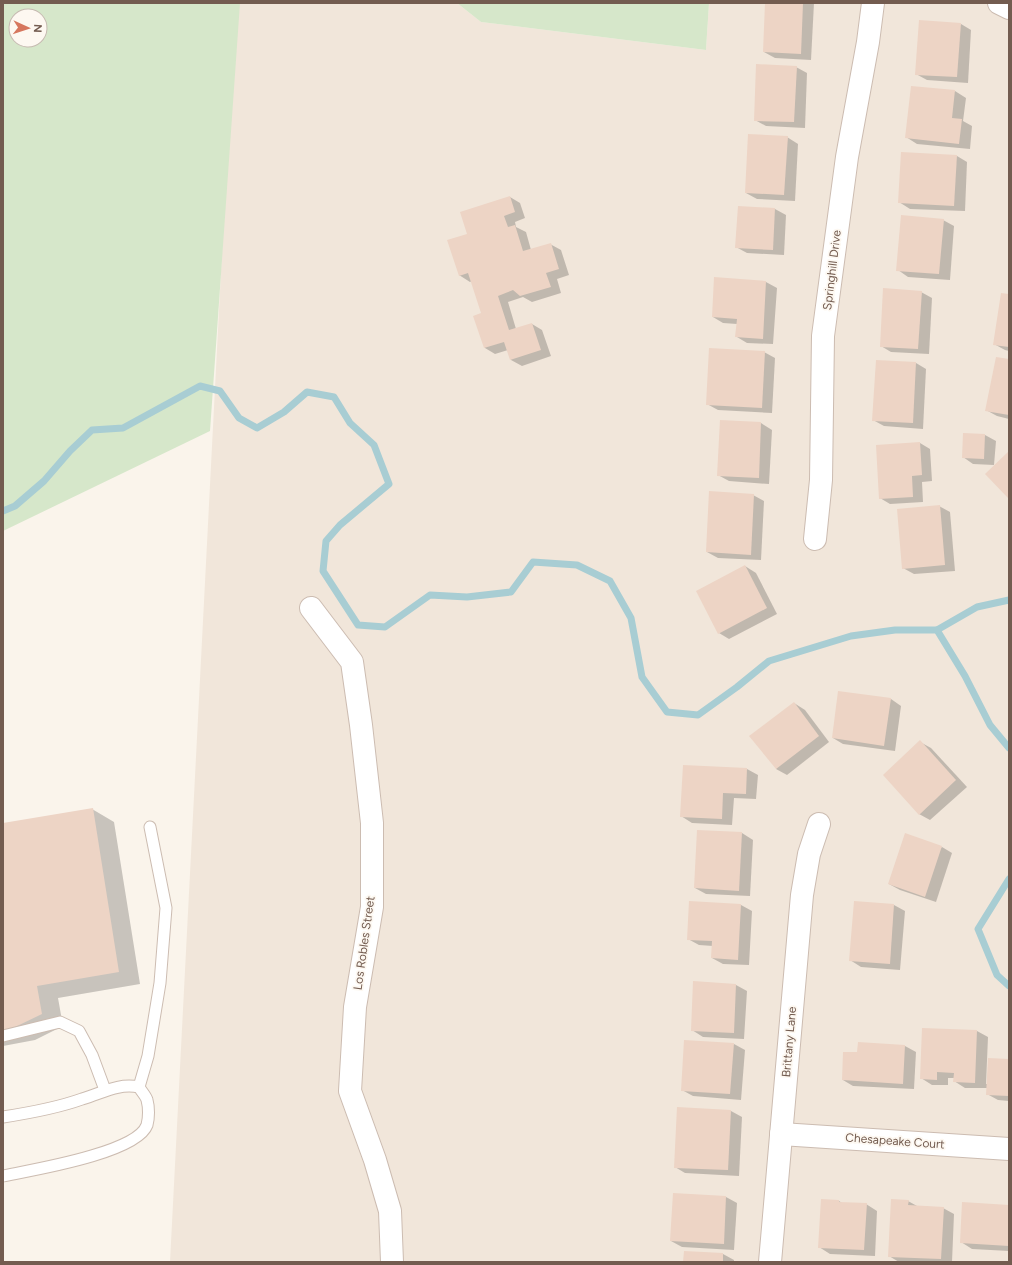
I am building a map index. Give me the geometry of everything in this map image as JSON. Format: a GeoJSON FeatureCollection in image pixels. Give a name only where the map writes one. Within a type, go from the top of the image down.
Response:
{"type":"FeatureCollection","features":[{"type":"Feature","properties":{"kind":"street","name":"Springhill Drive"},"geometry":{"type":"LineString","coordinates":[[815,539],[820,480],[823,336],[847,156],[868,42],[873,3]]}},
{"type":"Feature","properties":{"kind":"street"},"geometry":{"type":"LineString","coordinates":[[999,3],[1009,8]]}},
{"type":"Feature","properties":{"kind":"street","name":"Los Robles Street"},"geometry":{"type":"LineString","coordinates":[[311,608],[352,662],[361,725],[372,823],[372,907],[355,1007],[350,1091],[375,1160],[390,1211],[392,1262]]}},
{"type":"Feature","properties":{"kind":"street","name":"Brittany Lane"},"geometry":{"type":"LineString","coordinates":[[770,1262],[802,895],[809,854],[819,824]]}},
{"type":"Feature","properties":{"kind":"street","name":"Chesapeake Court"},"geometry":{"type":"LineString","coordinates":[[781,1134],[1009,1149]]}},
{"type":"Feature","properties":{"kind":"lane"},"geometry":{"type":"LineString","coordinates":[[3,1176],[71,1162],[124,1145],[139,1136],[147,1125],[147,1100],[139,1087],[148,1056],[160,983],[166,908],[150,827]]}},
{"type":"Feature","properties":{"kind":"lane"},"geometry":{"type":"LineString","coordinates":[[3,1036],[60,1022],[79,1031],[92,1055],[105,1090]]}},
{"type":"Feature","properties":{"kind":"lane"},"geometry":{"type":"LineString","coordinates":[[3,1117],[25,1114],[82,1100],[105,1090],[128,1085],[139,1087]]}},
{"type":"Feature","properties":{"kind":"shaded area"},"geometry":{"type":"Polygon","coordinates":[[[237,3],[457,3],[481,22],[706,50],[709,3],[1009,3],[1009,1262],[170,1262],[234,19],[237,3]]]}},
{"type":"Feature","properties":{"kind":"green space"},"geometry":{"type":"Polygon","coordinates":[[[3,3],[240,3],[210,431],[3,531],[3,3]]]}},
{"type":"Feature","properties":{"kind":"green space"},"geometry":{"type":"Polygon","coordinates":[[[457,3],[709,3],[706,50],[481,22],[457,3]]]}},
{"type":"Feature","properties":{"kind":"building"},"geometry":{"type":"Polygon","coordinates":[[[765,3],[803,3],[801,54],[763,52],[765,3]]]}},
{"type":"Feature","properties":{"kind":"building"},"geometry":{"type":"Polygon","coordinates":[[[919,20],[961,23],[957,77],[915,75],[919,20]]]}},
{"type":"Feature","properties":{"kind":"building"},"geometry":{"type":"Polygon","coordinates":[[[756,64],[797,66],[794,122],[754,121],[756,64]]]}},
{"type":"Feature","properties":{"kind":"building"},"geometry":{"type":"Polygon","coordinates":[[[911,86],[955,90],[952,118],[962,119],[959,144],[905,138],[911,86]]]}},
{"type":"Feature","properties":{"kind":"building"},"geometry":{"type":"Polygon","coordinates":[[[748,134],[788,136],[784,195],[745,193],[748,134]]]}},
{"type":"Feature","properties":{"kind":"building"},"geometry":{"type":"Polygon","coordinates":[[[901,152],[957,155],[954,206],[898,203],[901,152]]]}},
{"type":"Feature","properties":{"kind":"building"},"geometry":{"type":"Polygon","coordinates":[[[510,196],[515,212],[504,216],[508,227],[515,225],[523,251],[551,243],[559,269],[546,273],[551,287],[520,296],[513,290],[498,296],[509,330],[532,323],[541,350],[510,360],[504,342],[484,348],[473,316],[481,313],[468,273],[459,276],[447,240],[467,234],[460,212],[510,196]]]}},
{"type":"Feature","properties":{"kind":"building"},"geometry":{"type":"Polygon","coordinates":[[[738,206],[775,208],[773,250],[735,248],[738,206]]]}},
{"type":"Feature","properties":{"kind":"building"},"geometry":{"type":"Polygon","coordinates":[[[901,215],[944,219],[939,274],[896,271],[901,215]]]}},
{"type":"Feature","properties":{"kind":"building"},"geometry":{"type":"Polygon","coordinates":[[[714,277],[766,281],[763,339],[735,337],[737,319],[712,317],[714,277]]]}},
{"type":"Feature","properties":{"kind":"building"},"geometry":{"type":"Polygon","coordinates":[[[883,288],[922,291],[918,349],[880,347],[883,288]]]}},
{"type":"Feature","properties":{"kind":"building"},"geometry":{"type":"Polygon","coordinates":[[[1001,293],[1009,294],[1009,347],[993,345],[1001,293]]]}},
{"type":"Feature","properties":{"kind":"building"},"geometry":{"type":"Polygon","coordinates":[[[709,348],[765,351],[762,408],[706,405],[709,348]]]}},
{"type":"Feature","properties":{"kind":"building"},"geometry":{"type":"Polygon","coordinates":[[[996,357],[1009,359],[1009,415],[985,411],[996,357]]]}},
{"type":"Feature","properties":{"kind":"building"},"geometry":{"type":"Polygon","coordinates":[[[876,360],[916,362],[913,423],[872,421],[876,360]]]}},
{"type":"Feature","properties":{"kind":"building"},"geometry":{"type":"Polygon","coordinates":[[[720,420],[761,422],[759,478],[717,476],[720,420]]]}},
{"type":"Feature","properties":{"kind":"building"},"geometry":{"type":"Polygon","coordinates":[[[963,433],[985,434],[984,459],[962,458],[963,433]]]}},
{"type":"Feature","properties":{"kind":"building"},"geometry":{"type":"Polygon","coordinates":[[[920,442],[922,475],[912,476],[913,497],[879,499],[876,445],[920,442]]]}},
{"type":"Feature","properties":{"kind":"building"},"geometry":{"type":"Polygon","coordinates":[[[1009,451],[1009,499],[985,474],[1009,451]]]}},
{"type":"Feature","properties":{"kind":"building"},"geometry":{"type":"Polygon","coordinates":[[[709,491],[754,494],[751,555],[706,552],[709,491]]]}},
{"type":"Feature","properties":{"kind":"building"},"geometry":{"type":"Polygon","coordinates":[[[940,505],[945,565],[902,569],[897,509],[940,505]]]}},
{"type":"Feature","properties":{"kind":"building"},"geometry":{"type":"Polygon","coordinates":[[[745,565],[767,608],[718,634],[696,591],[745,565]]]}},
{"type":"Feature","properties":{"kind":"building"},"geometry":{"type":"Polygon","coordinates":[[[838,691],[891,698],[884,746],[832,738],[838,691]]]}},
{"type":"Feature","properties":{"kind":"building"},"geometry":{"type":"Polygon","coordinates":[[[794,702],[819,736],[776,769],[749,736],[794,702]]]}},
{"type":"Feature","properties":{"kind":"building"},"geometry":{"type":"Polygon","coordinates":[[[920,740],[956,780],[919,815],[883,775],[920,740]]]}},
{"type":"Feature","properties":{"kind":"building"},"geometry":{"type":"Polygon","coordinates":[[[683,765],[747,768],[746,794],[723,793],[722,819],[680,817],[683,765]]]}},
{"type":"Feature","properties":{"kind":"building"},"geometry":{"type":"Polygon","coordinates":[[[93,808],[119,972],[37,986],[42,1014],[13,1028],[3,1030],[3,823],[93,808]]]}},
{"type":"Feature","properties":{"kind":"building"},"geometry":{"type":"Polygon","coordinates":[[[697,830],[742,832],[739,891],[694,888],[697,830]]]}},
{"type":"Feature","properties":{"kind":"building"},"geometry":{"type":"Polygon","coordinates":[[[905,833],[942,846],[925,897],[888,884],[905,833]]]}},
{"type":"Feature","properties":{"kind":"building"},"geometry":{"type":"Polygon","coordinates":[[[689,901],[741,904],[738,960],[711,958],[712,941],[687,940],[689,901]]]}},
{"type":"Feature","properties":{"kind":"building"},"geometry":{"type":"Polygon","coordinates":[[[854,901],[894,904],[890,964],[849,961],[854,901]]]}},
{"type":"Feature","properties":{"kind":"building"},"geometry":{"type":"Polygon","coordinates":[[[693,981],[736,984],[734,1033],[691,1031],[693,981]]]}},
{"type":"Feature","properties":{"kind":"building"},"geometry":{"type":"Polygon","coordinates":[[[922,1028],[977,1030],[975,1083],[953,1082],[954,1073],[937,1072],[937,1080],[920,1079],[922,1028]]]}},
{"type":"Feature","properties":{"kind":"building"},"geometry":{"type":"Polygon","coordinates":[[[684,1040],[734,1043],[730,1094],[681,1091],[684,1040]]]}},
{"type":"Feature","properties":{"kind":"building"},"geometry":{"type":"Polygon","coordinates":[[[858,1042],[905,1045],[903,1084],[842,1080],[843,1052],[857,1052],[858,1042]]]}},
{"type":"Feature","properties":{"kind":"building"},"geometry":{"type":"Polygon","coordinates":[[[988,1058],[1009,1059],[1009,1096],[986,1095],[988,1058]]]}},
{"type":"Feature","properties":{"kind":"building"},"geometry":{"type":"Polygon","coordinates":[[[677,1107],[731,1110],[728,1170],[674,1168],[677,1107]]]}},
{"type":"Feature","properties":{"kind":"building"},"geometry":{"type":"Polygon","coordinates":[[[673,1193],[726,1196],[724,1244],[670,1241],[673,1193]]]}},
{"type":"Feature","properties":{"kind":"building"},"geometry":{"type":"Polygon","coordinates":[[[821,1199],[839,1200],[839,1202],[867,1203],[864,1250],[818,1248],[821,1199]]]}},
{"type":"Feature","properties":{"kind":"building"},"geometry":{"type":"Polygon","coordinates":[[[891,1199],[909,1200],[908,1205],[944,1207],[941,1259],[888,1257],[891,1199]]]}},
{"type":"Feature","properties":{"kind":"building"},"geometry":{"type":"Polygon","coordinates":[[[962,1202],[1009,1205],[1009,1246],[960,1243],[962,1202]]]}},
{"type":"Feature","properties":{"kind":"building"},"geometry":{"type":"Polygon","coordinates":[[[684,1251],[723,1253],[723,1262],[683,1262],[684,1251]]]}},
{"type":"Feature","properties":{"kind":"waterway"},"geometry":{"type":"LineString","coordinates":[[3,511],[15,506],[44,481],[70,451],[92,430],[123,428],[200,386],[220,391],[239,418],[257,428],[284,412],[307,392],[334,397],[350,423],[374,445],[389,484],[340,525],[326,541],[323,571],[358,625],[385,627],[430,595],[467,597],[511,592],[533,562],[577,565],[610,581],[631,618],[642,677],[667,712],[698,715],[737,687],[769,661],[851,636],[895,630],[937,630],[965,676],[990,725],[1009,748]]}},
{"type":"Feature","properties":{"kind":"waterway"},"geometry":{"type":"LineString","coordinates":[[937,630],[977,607],[1009,600]]}},
{"type":"Feature","properties":{"kind":"waterway"},"geometry":{"type":"LineString","coordinates":[[1009,879],[978,929],[997,975],[1009,986]]}}]}
